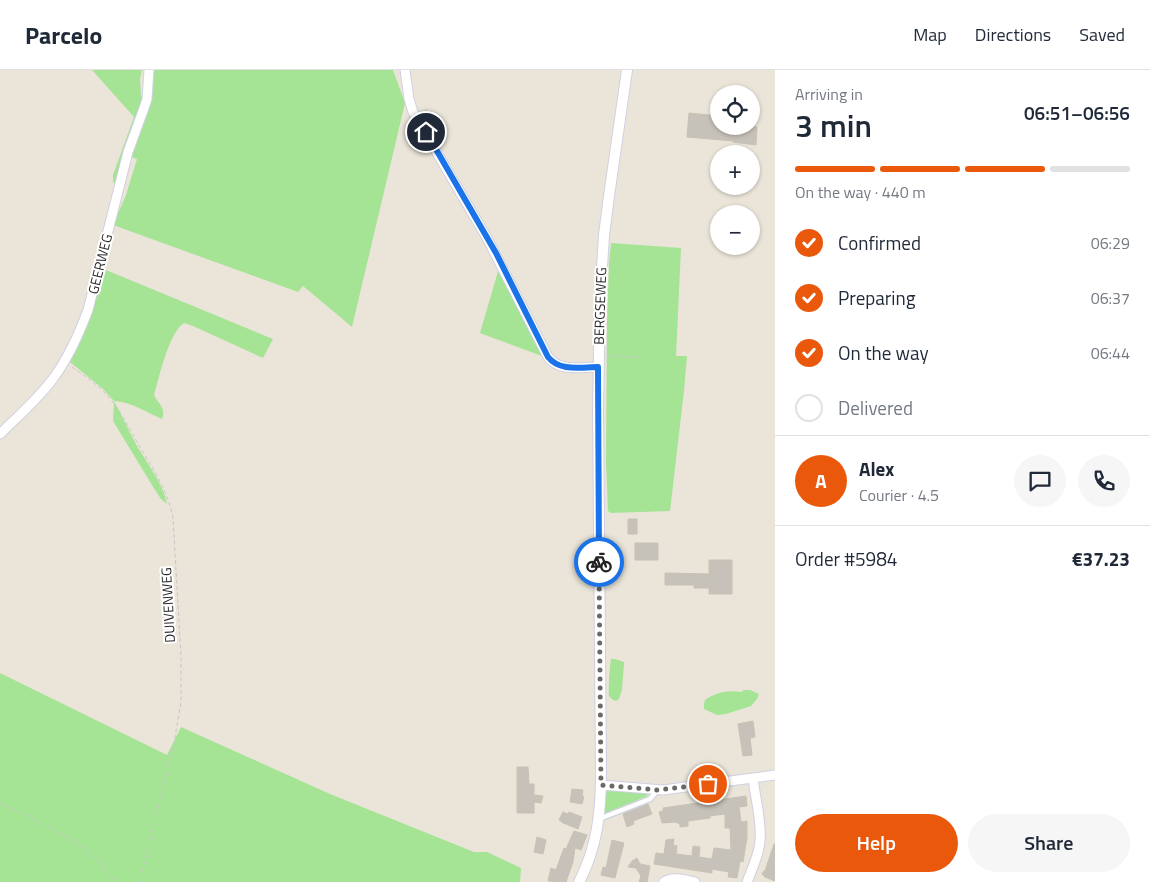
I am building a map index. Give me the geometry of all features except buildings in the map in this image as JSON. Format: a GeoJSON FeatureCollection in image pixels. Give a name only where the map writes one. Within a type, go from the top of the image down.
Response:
{"type":"FeatureCollection","features":[{"type":"Feature","properties":{"kind":"street","name":"GEERWEG"},"geometry":{"type":"LineString","coordinates":[[0,434],[53,379],[82,328],[128,152],[147,99],[149,70]]}},
{"type":"Feature","properties":{"kind":"street"},"geometry":{"type":"LineString","coordinates":[[405,70],[413,112],[492,246],[551,362],[560,367],[598,367]]}},
{"type":"Feature","properties":{"kind":"street","name":"BERGSEWEG"},"geometry":{"type":"LineString","coordinates":[[579,882],[591,854],[600,818],[598,367],[600,298],[604,235],[625,106],[627,70]]}},
{"type":"Feature","properties":{"kind":"street"},"geometry":{"type":"LineString","coordinates":[[601,785],[658,790],[775,775]]}},
{"type":"Feature","properties":{"kind":"street"},"geometry":{"type":"LineString","coordinates":[[747,882],[758,852],[760,840],[753,778]]}},
{"type":"Feature","properties":{"kind":"street"},"geometry":{"type":"LineString","coordinates":[[664,882],[668,879],[673,879],[695,882]]}},
{"type":"Feature","properties":{"kind":"lane"},"geometry":{"type":"LineString","coordinates":[[600,818],[650,799],[658,790]]}},
{"type":"Feature","properties":{"kind":"path"},"geometry":{"type":"LineString","coordinates":[[606,356],[640,358]]}},
{"type":"Feature","properties":{"kind":"path","name":"DUIVENWEG"},"geometry":{"type":"LineString","coordinates":[[64,362],[100,388],[114,404],[163,486],[169,500],[173,518],[182,656],[181,702],[173,748],[140,882]]}},
{"type":"Feature","properties":{"kind":"path"},"geometry":{"type":"LineString","coordinates":[[0,804],[21,812],[77,843],[102,864],[117,882]]}},
{"type":"Feature","properties":{"kind":"green space"},"geometry":{"type":"Polygon","coordinates":[[[92,70],[142,70],[140,79],[141,96],[143,97],[115,184],[113,182],[113,175],[134,117],[92,70]]]}},
{"type":"Feature","properties":{"kind":"green space"},"geometry":{"type":"Polygon","coordinates":[[[151,70],[393,70],[405,103],[352,327],[303,286],[298,292],[113,225],[126,195],[137,159],[131,157],[141,127],[151,70]]]}},
{"type":"Feature","properties":{"kind":"green space"},"geometry":{"type":"Polygon","coordinates":[[[611,243],[681,248],[676,356],[687,356],[670,511],[611,513],[608,511],[606,462],[607,322],[611,243]]]}},
{"type":"Feature","properties":{"kind":"green space"},"geometry":{"type":"Polygon","coordinates":[[[101,268],[273,339],[263,358],[184,323],[169,345],[154,395],[163,409],[162,419],[132,405],[114,401],[103,389],[70,362],[101,268]]]}},
{"type":"Feature","properties":{"kind":"green space"},"geometry":{"type":"Polygon","coordinates":[[[499,268],[542,356],[480,333],[499,268]]]}},
{"type":"Feature","properties":{"kind":"green space"},"geometry":{"type":"Polygon","coordinates":[[[114,401],[137,446],[159,482],[167,504],[155,490],[113,421],[114,401]]]}},
{"type":"Feature","properties":{"kind":"green space"},"geometry":{"type":"Polygon","coordinates":[[[611,659],[624,662],[622,690],[619,699],[616,701],[609,696],[611,659]]]}},
{"type":"Feature","properties":{"kind":"green space"},"geometry":{"type":"Polygon","coordinates":[[[0,673],[167,755],[181,727],[330,794],[474,852],[487,852],[521,868],[520,882],[0,882],[0,673]]]}},
{"type":"Feature","properties":{"kind":"green space"},"geometry":{"type":"Polygon","coordinates":[[[743,690],[750,690],[759,694],[751,706],[717,715],[704,709],[705,700],[718,693],[742,692],[743,690]]]}},
{"type":"Feature","properties":{"kind":"green space"},"geometry":{"type":"Polygon","coordinates":[[[607,791],[648,793],[647,796],[604,814],[605,796],[607,791]]]}},
{"type":"Feature","properties":{"kind":"way so far"},"geometry":{"type":"LineString","coordinates":[[599,562],[601,785],[667,790],[708,784]]}},
{"type":"Feature","properties":{"kind":"route"},"geometry":{"type":"LineString","coordinates":[[426,132],[496,253],[551,362],[560,367],[598,367],[599,562]]}}]}
